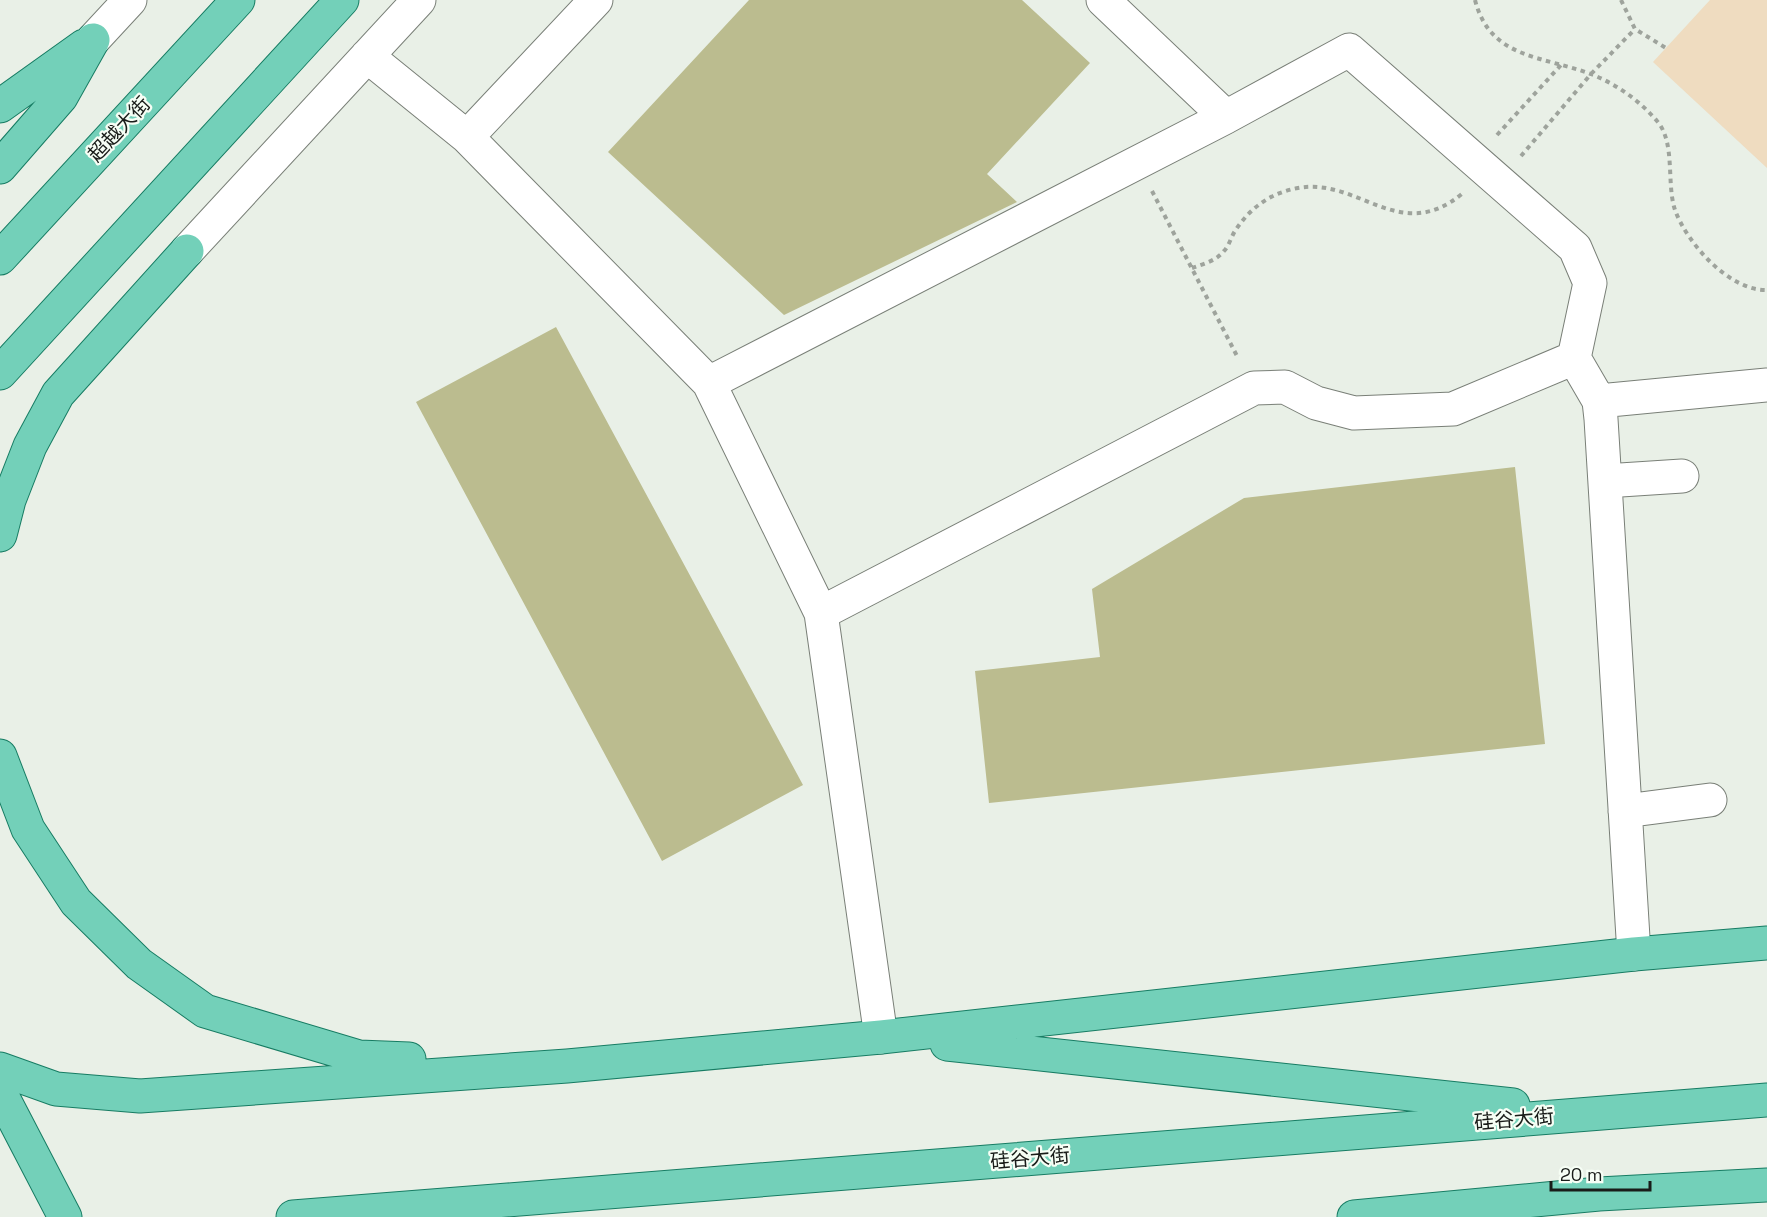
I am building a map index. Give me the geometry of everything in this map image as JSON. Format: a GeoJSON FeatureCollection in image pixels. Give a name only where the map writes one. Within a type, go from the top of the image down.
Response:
{"type":"FeatureCollection","features":[{"type":"Feature","properties":{"kind":"main road","name":"超越大街"},"geometry":{"type":"LineString","coordinates":[[0,258],[238,0]]}},
{"type":"Feature","properties":{"kind":"main road"},"geometry":{"type":"LineString","coordinates":[[0,373],[342,0]]}},
{"type":"Feature","properties":{"kind":"main road"},"geometry":{"type":"LineString","coordinates":[[0,106],[93,40]]}},
{"type":"Feature","properties":{"kind":"main road"},"geometry":{"type":"LineString","coordinates":[[0,167],[61,97],[93,40]]}},
{"type":"Feature","properties":{"kind":"main road"},"geometry":{"type":"LineString","coordinates":[[0,535],[9,500],[30,446],[58,394],[187,250]]}},
{"type":"Feature","properties":{"kind":"main road"},"geometry":{"type":"LineString","coordinates":[[0,756],[28,829],[76,902],[139,964],[205,1011],[359,1057],[567,1066]]}},
{"type":"Feature","properties":{"kind":"main road"},"geometry":{"type":"LineString","coordinates":[[0,1069],[56,1089],[140,1096],[567,1066],[881,1037],[1634,954],[1767,943]]}},
{"type":"Feature","properties":{"kind":"main road"},"geometry":{"type":"LineString","coordinates":[[881,1037],[1593,1113]]}},
{"type":"Feature","properties":{"kind":"main road"},"geometry":{"type":"LineString","coordinates":[[0,1092],[65,1217]]}},
{"type":"Feature","properties":{"kind":"main road","name":"硅谷大街"},"geometry":{"type":"LineString","coordinates":[[293,1217],[1767,1100]]}},
{"type":"Feature","properties":{"kind":"main road"},"geometry":{"type":"LineString","coordinates":[[1354,1217],[1619,1193],[1767,1185]]}},
{"type":"Feature","properties":{"kind":"main road"},"geometry":{"type":"LineString","coordinates":[[1564,1217],[1619,1193]]}},
{"type":"Feature","properties":{"kind":"street"},"geometry":{"type":"LineString","coordinates":[[93,40],[130,0]]}},
{"type":"Feature","properties":{"kind":"street"},"geometry":{"type":"LineString","coordinates":[[187,250],[419,0]]}},
{"type":"Feature","properties":{"kind":"street"},"geometry":{"type":"LineString","coordinates":[[467,137],[596,0]]}},
{"type":"Feature","properties":{"kind":"street"},"geometry":{"type":"LineString","coordinates":[[1103,0],[1226,117]]}},
{"type":"Feature","properties":{"kind":"street"},"geometry":{"type":"LineString","coordinates":[[709,383],[1226,117],[1349,50],[1575,248],[1590,283],[1574,358],[1599,401],[1634,954]]}},
{"type":"Feature","properties":{"kind":"street"},"geometry":{"type":"LineString","coordinates":[[367,56],[467,137],[709,383],[821,613],[881,1037]]}},
{"type":"Feature","properties":{"kind":"street"},"geometry":{"type":"LineString","coordinates":[[821,613],[1254,388],[1285,387],[1316,403],[1354,414],[1452,409],[1574,358]]}},
{"type":"Feature","properties":{"kind":"street"},"geometry":{"type":"LineString","coordinates":[[1599,401],[1767,385]]}},
{"type":"Feature","properties":{"kind":"street"},"geometry":{"type":"LineString","coordinates":[[1605,481],[1682,476]]}},
{"type":"Feature","properties":{"kind":"street"},"geometry":{"type":"LineString","coordinates":[[1625,811],[1710,800]]}},
{"type":"Feature","properties":{"kind":"path"},"geometry":{"type":"LineString","coordinates":[[1475,0],[1478,14],[1493,35],[1511,49],[1591,74],[1620,88],[1648,110],[1662,128],[1676,210],[1699,249],[1713,266],[1739,282],[1758,290],[1767,290]]}},
{"type":"Feature","properties":{"kind":"path"},"geometry":{"type":"LineString","coordinates":[[1622,0],[1635,29],[1666,48]]}},
{"type":"Feature","properties":{"kind":"path"},"geometry":{"type":"LineString","coordinates":[[1192,268],[1211,261],[1224,251],[1251,210],[1270,196],[1297,188],[1322,185],[1363,202],[1415,216],[1454,200],[1591,74],[1635,29]]}},
{"type":"Feature","properties":{"kind":"path"},"geometry":{"type":"LineString","coordinates":[[1487,171],[1561,65]]}},
{"type":"Feature","properties":{"kind":"path"},"geometry":{"type":"LineString","coordinates":[[1137,162],[1254,388]]}},
{"type":"Feature","properties":{"kind":"shaded area"},"geometry":{"type":"Polygon","coordinates":[[[1710,0],[1767,0],[1767,168],[1653,62],[1710,0]]]}},
{"type":"Feature","properties":{"kind":"building"},"geometry":{"type":"Polygon","coordinates":[[[749,0],[1022,0],[1090,63],[987,174],[1017,202],[784,315],[608,152],[749,0]]]}},
{"type":"Feature","properties":{"kind":"building"},"geometry":{"type":"Polygon","coordinates":[[[556,327],[803,785],[662,861],[416,402],[556,327]]]}},
{"type":"Feature","properties":{"kind":"building"},"geometry":{"type":"Polygon","coordinates":[[[1515,467],[1545,744],[989,803],[975,671],[1100,657],[1092,589],[1244,498],[1515,467]]]}}]}
